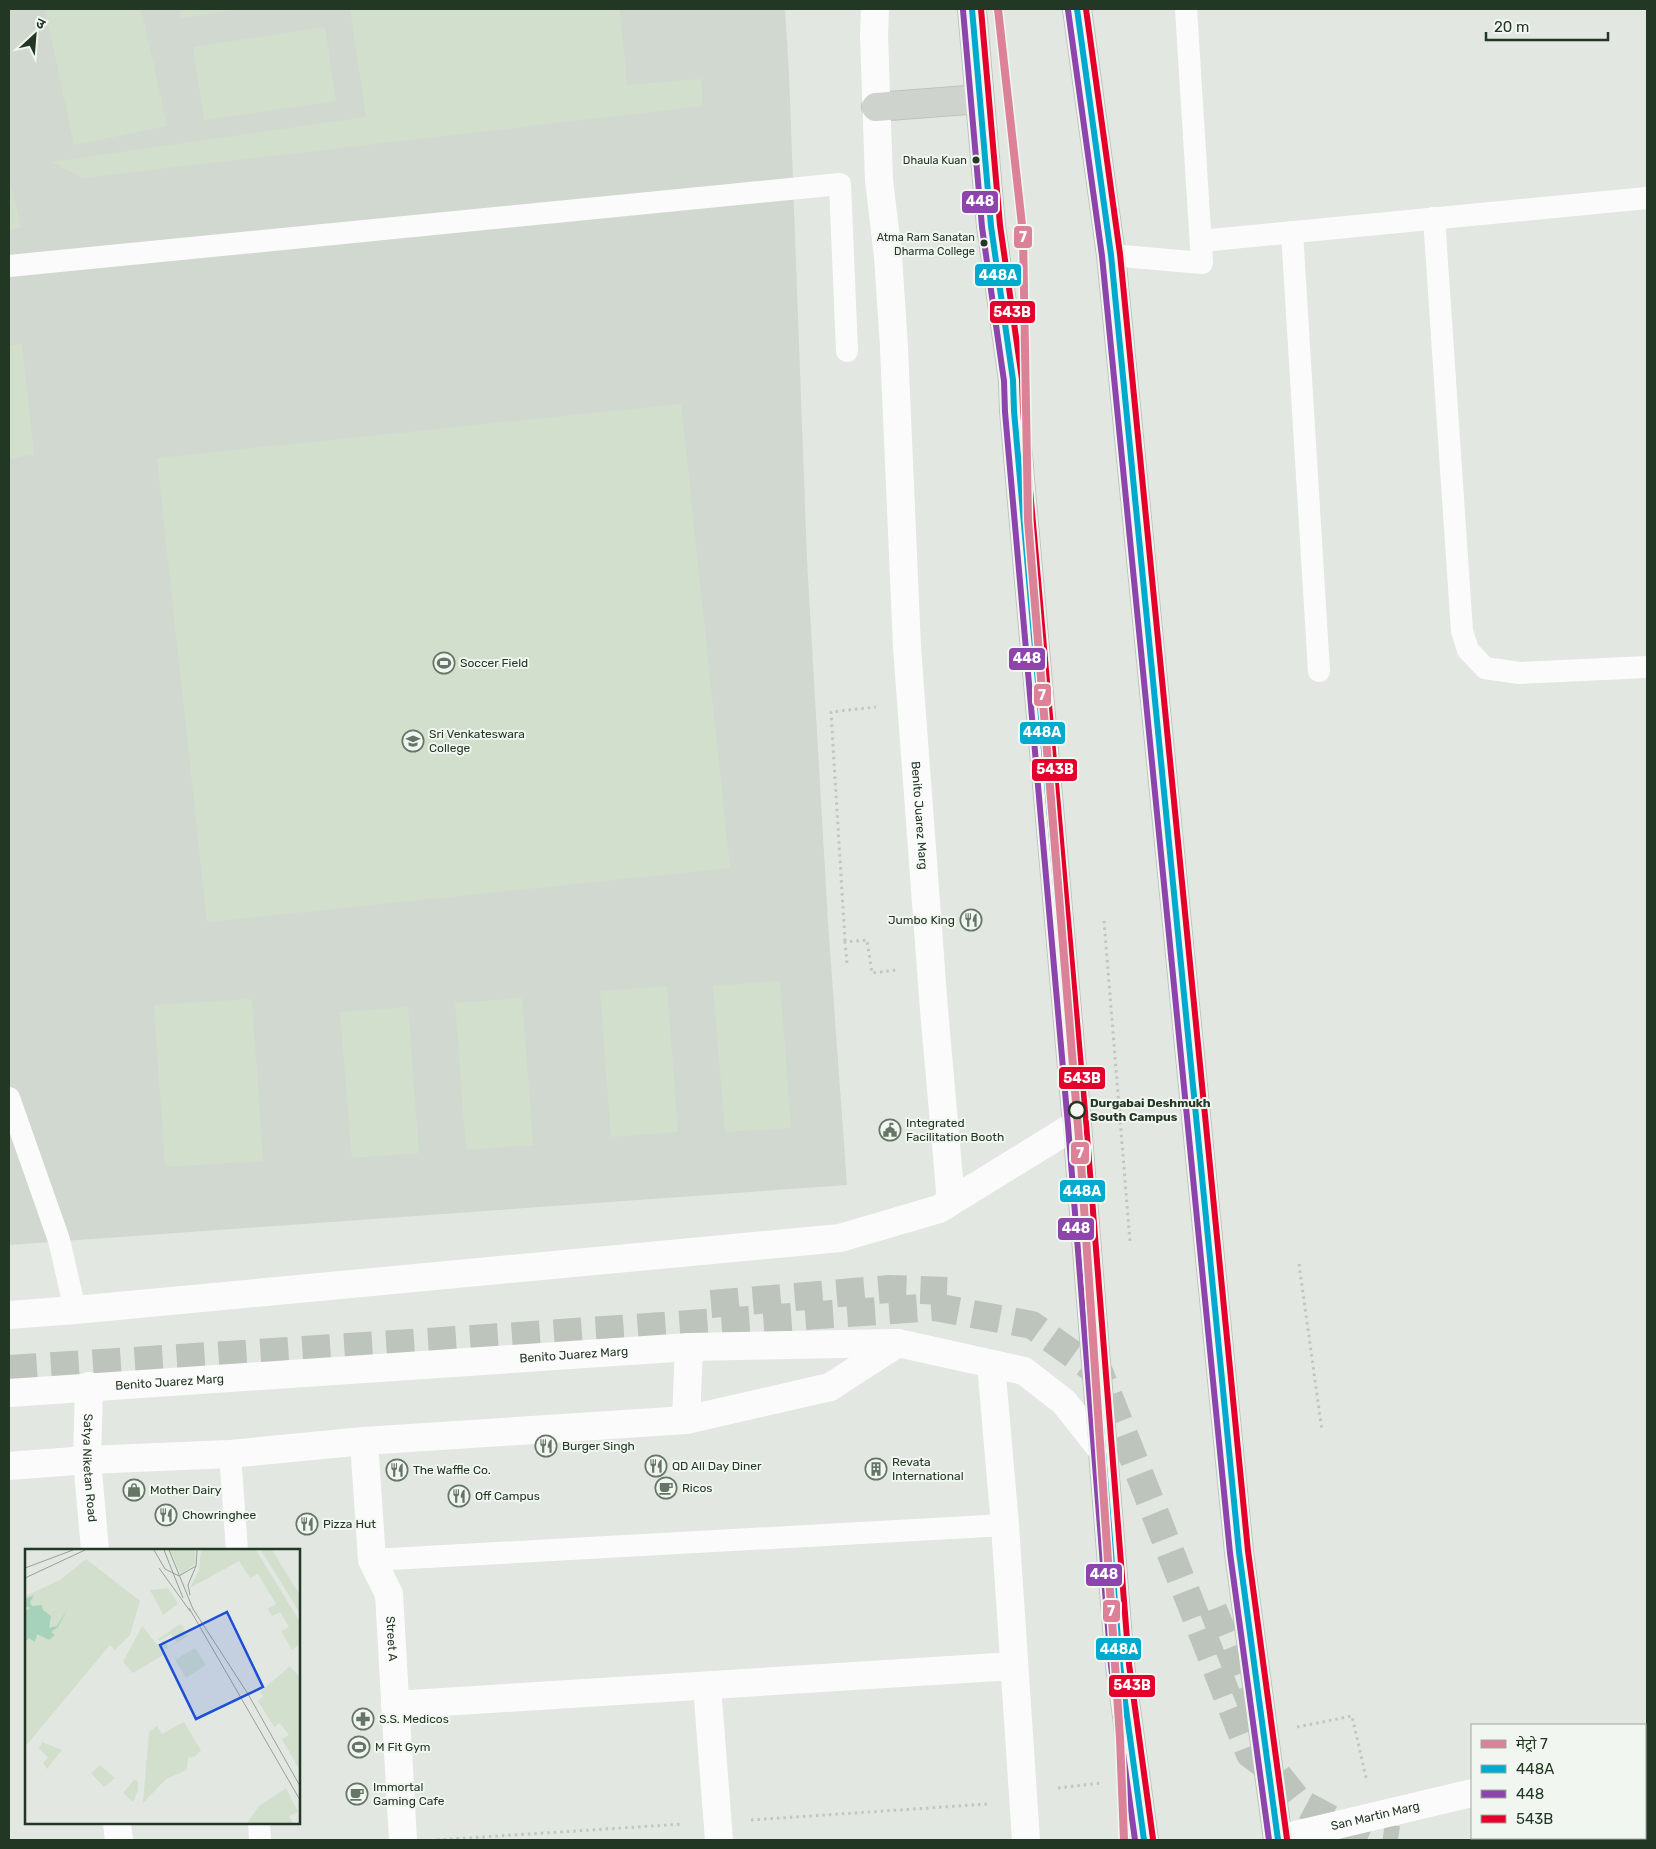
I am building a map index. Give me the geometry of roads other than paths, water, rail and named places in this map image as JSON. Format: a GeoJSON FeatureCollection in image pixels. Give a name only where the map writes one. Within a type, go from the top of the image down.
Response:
{"type":"FeatureCollection","features":[{"type":"Feature","properties":{"kind":"main road"},"geometry":{"type":"LineString","coordinates":[[972,9],[991,226],[1013,380],[1014,411],[1077,1124],[1120,1665],[1144,1840]]}},
{"type":"Feature","properties":{"kind":"main road"},"geometry":{"type":"LineString","coordinates":[[1076,9],[1111,255],[1239,1552],[1278,1840]]}},
{"type":"Feature","properties":{"kind":"main road"},"geometry":{"type":"LineString","coordinates":[[876,107],[980,99]]}},
{"type":"Feature","properties":{"kind":"street","name":"Benito Juarez Marg"},"geometry":{"type":"LineString","coordinates":[[874,9],[879,180],[888,256],[898,428],[907,647],[951,1201]]}},
{"type":"Feature","properties":{"kind":"street"},"geometry":{"type":"LineString","coordinates":[[9,1315],[840,1238],[938,1208],[1077,1124]]}},
{"type":"Feature","properties":{"kind":"street","name":"Benito Juarez Marg"},"geometry":{"type":"LineString","coordinates":[[9,1393],[90,1386],[689,1347],[898,1344],[1024,1371],[1064,1402],[1103,1451]]}},
{"type":"Feature","properties":{"kind":"street"},"geometry":{"type":"LineString","coordinates":[[9,1466],[88,1460],[230,1454],[364,1442],[686,1420],[830,1387],[898,1344]]}},
{"type":"Feature","properties":{"kind":"street"},"geometry":{"type":"LineString","coordinates":[[686,1420],[689,1347]]}},
{"type":"Feature","properties":{"kind":"street"},"geometry":{"type":"LineString","coordinates":[[991,1364],[1005,1525],[1026,1840]]}},
{"type":"Feature","properties":{"kind":"street","name":"Satya Niketan Road"},"geometry":{"type":"LineString","coordinates":[[90,1386],[88,1460],[95,1549]]}},
{"type":"Feature","properties":{"kind":"street","name":"Street A"},"geometry":{"type":"LineString","coordinates":[[364,1442],[372,1560],[389,1594],[403,1840]]}},
{"type":"Feature","properties":{"kind":"street"},"geometry":{"type":"LineString","coordinates":[[395,1705],[1013,1666]]}},
{"type":"Feature","properties":{"kind":"street"},"geometry":{"type":"LineString","coordinates":[[707,1686],[719,1840]]}},
{"type":"Feature","properties":{"kind":"street","name":"San Martin Marg"},"geometry":{"type":"LineString","coordinates":[[1278,1840],[1471,1793]]}},
{"type":"Feature","properties":{"kind":"street"},"geometry":{"type":"LineString","coordinates":[[117,1824],[119,1840]]}},
{"type":"Feature","properties":{"kind":"lane"},"geometry":{"type":"LineString","coordinates":[[1111,255],[1202,263],[1186,9]]}},
{"type":"Feature","properties":{"kind":"lane"},"geometry":{"type":"LineString","coordinates":[[9,266],[840,184],[848,351]]}},
{"type":"Feature","properties":{"kind":"lane"},"geometry":{"type":"LineString","coordinates":[[1201,241],[1647,198]]}},
{"type":"Feature","properties":{"kind":"lane"},"geometry":{"type":"LineString","coordinates":[[1434,218],[1462,632],[1468,650],[1485,668],[1519,673],[1647,667]]}},
{"type":"Feature","properties":{"kind":"lane"},"geometry":{"type":"LineString","coordinates":[[1292,232],[1319,671]]}},
{"type":"Feature","properties":{"kind":"lane"},"geometry":{"type":"LineString","coordinates":[[9,1098],[58,1240],[75,1310]]}},
{"type":"Feature","properties":{"kind":"lane"},"geometry":{"type":"LineString","coordinates":[[230,1454],[237,1549]]}},
{"type":"Feature","properties":{"kind":"lane"},"geometry":{"type":"LineString","coordinates":[[372,1560],[1005,1525]]}},
{"type":"Feature","properties":{"kind":"lane"},"geometry":{"type":"LineString","coordinates":[[258,1824],[260,1840]]}},
{"type":"Feature","properties":{"kind":"tunnel"},"geometry":{"type":"LineString","coordinates":[[711,1304],[889,1289],[947,1291]]}},
{"type":"Feature","properties":{"kind":"tunnel"},"geometry":{"type":"LineString","coordinates":[[9,1369],[935,1307],[1032,1325],[1100,1374],[1250,1754],[1277,1774],[1299,1802],[1331,1819],[1370,1836],[1398,1840]]}},
{"type":"Feature","properties":{"kind":"tunnel"},"geometry":{"type":"LineString","coordinates":[[1213,1609],[1256,1715]]}},
{"type":"Feature","properties":{"kind":"tunnel"},"geometry":{"type":"LineString","coordinates":[[1568,1840],[1572,1839]]}},
{"type":"Feature","properties":{"kind":"metro line","name":"7"},"geometry":{"type":"LineString","coordinates":[[998,9],[1023,234],[1028,520],[1081,1163],[1120,1738],[1124,1840]]}},
{"type":"Feature","properties":{"kind":"place","name":"Dhaula Kuan"},"geometry":{"type":"Point","coordinates":[976,160]}},
{"type":"Feature","properties":{"kind":"place","name":"Atma Ram Sanatan Dharma College"},"geometry":{"type":"Point","coordinates":[984,243]}},
{"type":"Feature","properties":{"kind":"place","name":"Soccer Field"},"geometry":{"type":"Point","coordinates":[444,663]}},
{"type":"Feature","properties":{"kind":"place","name":"Sri Venkateswara College"},"geometry":{"type":"Point","coordinates":[413,741]}},
{"type":"Feature","properties":{"kind":"place","name":"Jumbo King"},"geometry":{"type":"Point","coordinates":[971,920]}},
{"type":"Feature","properties":{"kind":"place","name":"Durgabai Deshmukh South Campus"},"geometry":{"type":"Point","coordinates":[1077,1110]}},
{"type":"Feature","properties":{"kind":"place","name":"Integrated Facilitation Booth"},"geometry":{"type":"Point","coordinates":[890,1130]}},
{"type":"Feature","properties":{"kind":"place","name":"Burger Singh"},"geometry":{"type":"Point","coordinates":[546,1446]}},
{"type":"Feature","properties":{"kind":"place","name":"QD All Day Diner"},"geometry":{"type":"Point","coordinates":[656,1466]}},
{"type":"Feature","properties":{"kind":"place","name":"Revata International"},"geometry":{"type":"Point","coordinates":[876,1469]}},
{"type":"Feature","properties":{"kind":"place","name":"The Waffle Co."},"geometry":{"type":"Point","coordinates":[397,1470]}},
{"type":"Feature","properties":{"kind":"place","name":"Ricos"},"geometry":{"type":"Point","coordinates":[666,1488]}},
{"type":"Feature","properties":{"kind":"place","name":"Mother Dairy"},"geometry":{"type":"Point","coordinates":[134,1490]}},
{"type":"Feature","properties":{"kind":"place","name":"Off Campus"},"geometry":{"type":"Point","coordinates":[459,1496]}},
{"type":"Feature","properties":{"kind":"place","name":"Chowringhee"},"geometry":{"type":"Point","coordinates":[166,1515]}},
{"type":"Feature","properties":{"kind":"place","name":"Pizza Hut"},"geometry":{"type":"Point","coordinates":[307,1524]}},
{"type":"Feature","properties":{"kind":"place","name":"S.S. Medicos"},"geometry":{"type":"Point","coordinates":[363,1719]}},
{"type":"Feature","properties":{"kind":"place","name":"M Fit Gym"},"geometry":{"type":"Point","coordinates":[359,1747]}},
{"type":"Feature","properties":{"kind":"place","name":"Immortal Gaming Cafe"},"geometry":{"type":"Point","coordinates":[357,1794]}}]}
